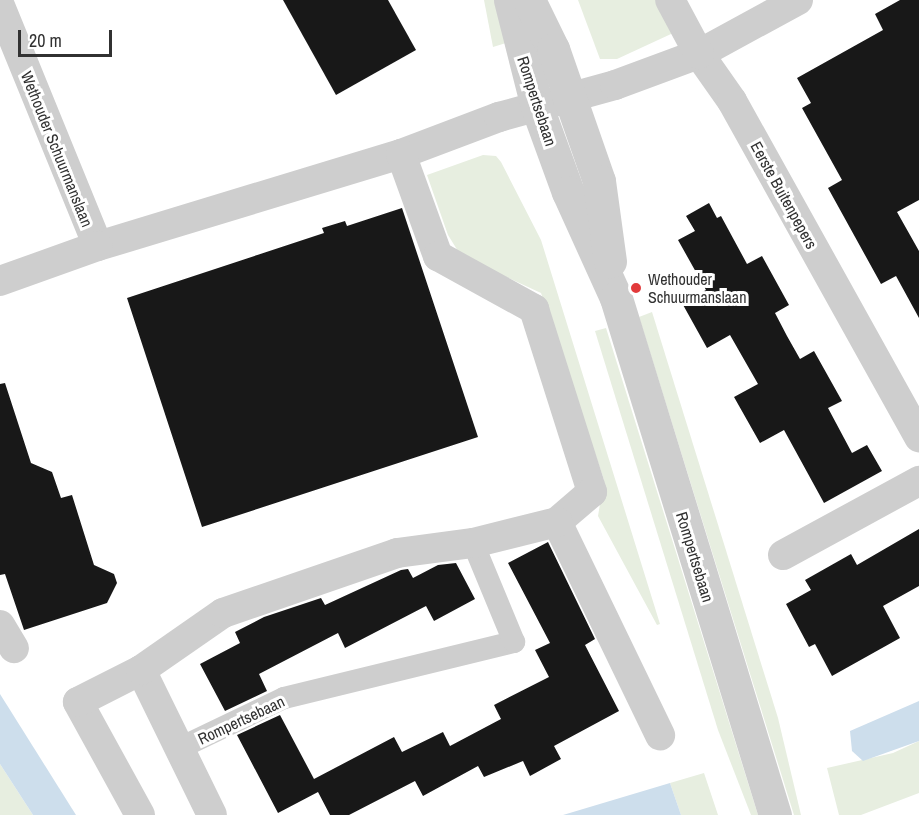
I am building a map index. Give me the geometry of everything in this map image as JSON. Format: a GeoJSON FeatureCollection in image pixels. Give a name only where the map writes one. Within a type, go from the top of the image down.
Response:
{"type":"FeatureCollection","features":[{"type":"Feature","properties":{"kind":"street","name":"Rompertsebaan"},"geometry":{"type":"LineString","coordinates":[[510,0],[553,102],[599,181],[616,298],[775,815]]}},
{"type":"Feature","properties":{"kind":"street","name":"Rompertsebaan"},"geometry":{"type":"LineString","coordinates":[[529,0],[553,49],[553,102]]}},
{"type":"Feature","properties":{"kind":"street","name":"Eerste Buitenpepers"},"geometry":{"type":"LineString","coordinates":[[670,0],[699,54],[732,100],[919,436]]}},
{"type":"Feature","properties":{"kind":"street"},"geometry":{"type":"LineString","coordinates":[[699,54],[798,0]]}},
{"type":"Feature","properties":{"kind":"street","name":"Wethouder Schuurmanslaan"},"geometry":{"type":"LineString","coordinates":[[0,6],[8,54],[98,246]]}},
{"type":"Feature","properties":{"kind":"street","name":"Rompertsebaan"},"geometry":{"type":"LineString","coordinates":[[553,102],[699,54]]}},
{"type":"Feature","properties":{"kind":"street","name":"Wethouder Schuurmanslaan"},"geometry":{"type":"LineString","coordinates":[[0,281],[98,246],[401,154],[553,102]]}},
{"type":"Feature","properties":{"kind":"street"},"geometry":{"type":"LineString","coordinates":[[140,815],[78,702],[141,670],[223,613],[397,553],[473,543],[557,522],[592,492],[534,309],[438,256],[401,154]]}},
{"type":"Feature","properties":{"kind":"street"},"geometry":{"type":"LineString","coordinates":[[783,555],[919,481]]}},
{"type":"Feature","properties":{"kind":"street"},"geometry":{"type":"LineString","coordinates":[[557,522],[660,735]]}},
{"type":"Feature","properties":{"kind":"street","name":"Rompertsebaan"},"geometry":{"type":"LineString","coordinates":[[180,748],[284,698],[514,642],[473,543]]}},
{"type":"Feature","properties":{"kind":"street","name":"Rompertsebaan"},"geometry":{"type":"LineString","coordinates":[[141,670],[212,815]]}},
{"type":"Feature","properties":{"kind":"shaded area"},"geometry":{"type":"Polygon","coordinates":[[[484,0],[494,0],[506,43],[493,47],[484,0]]]}},
{"type":"Feature","properties":{"kind":"shaded area"},"geometry":{"type":"Polygon","coordinates":[[[578,0],[669,0],[684,28],[617,59],[600,59],[578,0]]]}},
{"type":"Feature","properties":{"kind":"shaded area"},"geometry":{"type":"Polygon","coordinates":[[[483,155],[496,156],[501,162],[541,240],[660,624],[657,625],[598,516],[604,480],[541,293],[461,256],[448,235],[427,175],[483,155]]]}},
{"type":"Feature","properties":{"kind":"shaded area"},"geometry":{"type":"Polygon","coordinates":[[[652,312],[778,718],[801,815],[794,815],[639,317],[652,312]]]}},
{"type":"Feature","properties":{"kind":"shaded area"},"geometry":{"type":"Polygon","coordinates":[[[606,328],[758,815],[751,815],[718,730],[595,331],[606,328]]]}},
{"type":"Feature","properties":{"kind":"shaded area"},"geometry":{"type":"Polygon","coordinates":[[[919,741],[919,793],[861,815],[839,815],[827,768],[893,753],[919,741]]]}},
{"type":"Feature","properties":{"kind":"shaded area"},"geometry":{"type":"Polygon","coordinates":[[[0,764],[33,815],[0,815],[0,764]]]}},
{"type":"Feature","properties":{"kind":"shaded area"},"geometry":{"type":"Polygon","coordinates":[[[704,773],[718,815],[681,815],[670,783],[704,773]]]}},
{"type":"Feature","properties":{"kind":"water"},"geometry":{"type":"Polygon","coordinates":[[[0,694],[76,815],[33,815],[0,764],[0,694]]]}},
{"type":"Feature","properties":{"kind":"water"},"geometry":{"type":"Polygon","coordinates":[[[919,701],[919,741],[863,761],[852,751],[850,731],[919,701]]]}},
{"type":"Feature","properties":{"kind":"water"},"geometry":{"type":"Polygon","coordinates":[[[670,783],[681,815],[563,815],[670,783]]]}},
{"type":"Feature","properties":{"kind":"building"},"geometry":{"type":"Polygon","coordinates":[[[283,0],[388,0],[416,50],[336,95],[283,0]]]}},
{"type":"Feature","properties":{"kind":"building"},"geometry":{"type":"Polygon","coordinates":[[[900,0],[919,0],[919,200],[897,212],[919,251],[919,318],[896,276],[881,284],[828,188],[842,180],[802,108],[811,103],[797,78],[883,30],[875,14],[900,0]]]}},
{"type":"Feature","properties":{"kind":"building"},"geometry":{"type":"Polygon","coordinates":[[[709,203],[717,218],[721,216],[747,264],[762,256],[789,305],[775,313],[787,336],[800,359],[814,351],[842,401],[828,408],[852,453],[867,445],[882,471],[824,503],[784,430],[760,443],[734,397],[758,384],[730,335],[707,348],[682,303],[706,290],[678,240],[695,231],[686,216],[709,203]]]}},
{"type":"Feature","properties":{"kind":"building"},"geometry":{"type":"Polygon","coordinates":[[[402,208],[478,437],[202,527],[127,298],[324,233],[322,228],[345,221],[347,226],[402,208]]]}},
{"type":"Feature","properties":{"kind":"building"},"geometry":{"type":"Polygon","coordinates":[[[5,383],[31,463],[52,472],[61,498],[72,495],[94,565],[114,574],[117,583],[107,603],[24,630],[5,574],[0,575],[0,384],[5,383]]]}},
{"type":"Feature","properties":{"kind":"building"},"geometry":{"type":"Polygon","coordinates":[[[919,529],[919,586],[883,606],[900,638],[832,676],[815,644],[809,647],[786,604],[811,590],[805,580],[851,554],[857,565],[919,529]]]}},
{"type":"Feature","properties":{"kind":"building"},"geometry":{"type":"Polygon","coordinates":[[[548,542],[595,639],[585,645],[619,711],[554,746],[561,759],[530,776],[523,761],[484,777],[478,766],[423,796],[415,781],[349,815],[330,815],[318,792],[278,813],[237,735],[280,715],[314,779],[394,737],[402,752],[443,732],[450,746],[501,719],[494,705],[549,677],[535,650],[550,643],[508,563],[548,542]]]}},
{"type":"Feature","properties":{"kind":"building"},"geometry":{"type":"Polygon","coordinates":[[[456,563],[475,599],[434,621],[426,606],[345,648],[338,633],[259,674],[267,691],[225,711],[200,664],[240,643],[235,632],[264,617],[321,598],[325,605],[401,570],[408,569],[413,578],[438,565],[456,563]]]}},
{"type":"Feature","properties":{"kind":"place","name":"Wethouder Schuurmanslaan"},"geometry":{"type":"Point","coordinates":[636,288]}}]}
